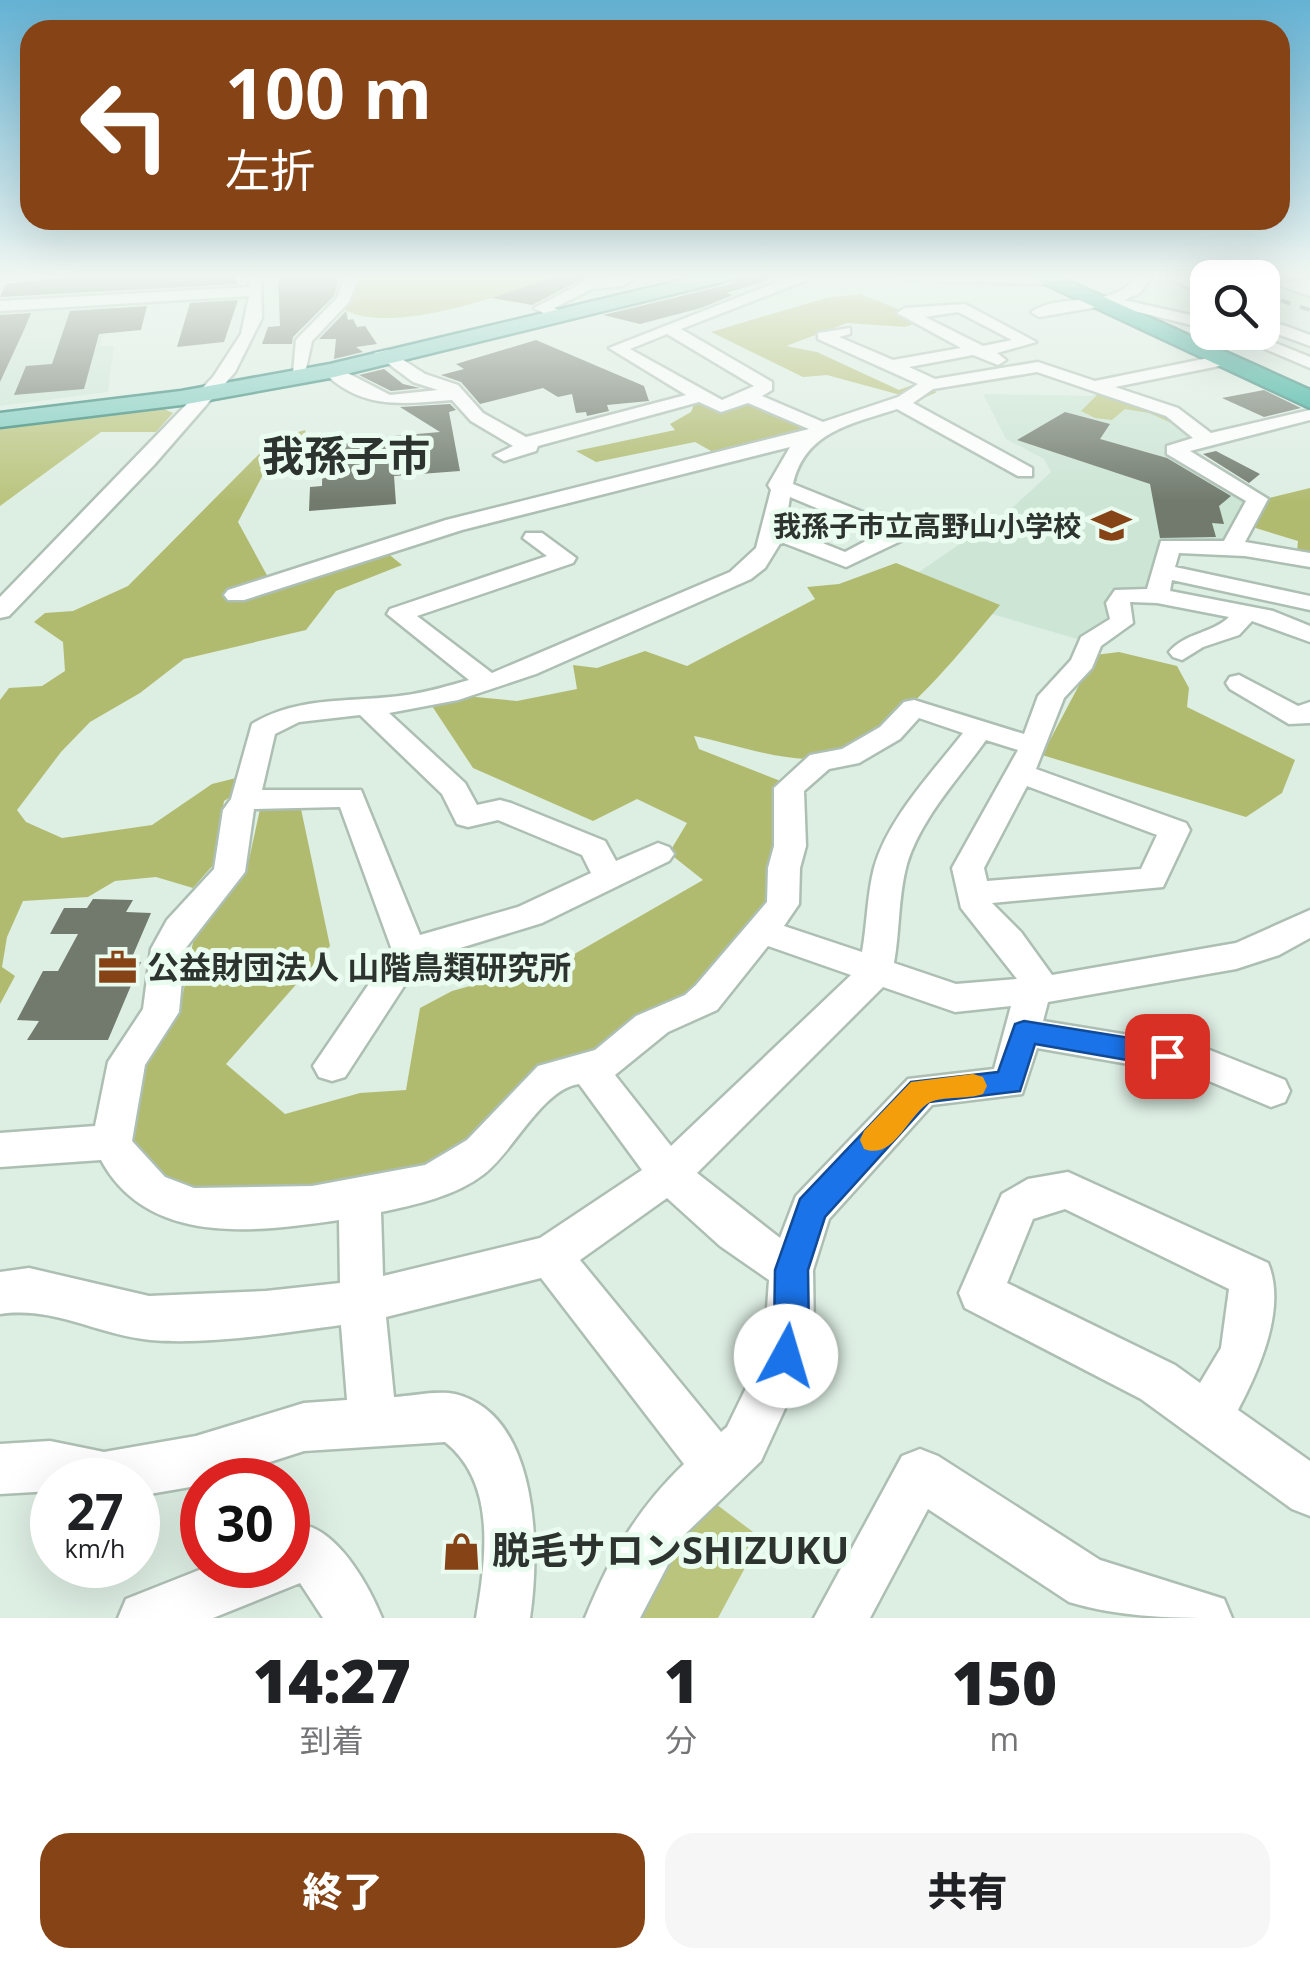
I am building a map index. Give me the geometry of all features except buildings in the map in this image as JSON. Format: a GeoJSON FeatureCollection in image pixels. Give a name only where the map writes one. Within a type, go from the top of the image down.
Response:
{"type":"FeatureCollection","features":[{"type":"Feature","properties":{"kind":"highway"},"geometry":{"type":"LineString","coordinates":[[1204,351],[1310,400]]}},
{"type":"Feature","properties":{"kind":"main road"},"geometry":{"type":"LineString","coordinates":[[0,416],[330,371],[403,351]]}},
{"type":"Feature","properties":{"kind":"main road"},"geometry":{"type":"LineString","coordinates":[[213,388],[386,355]]}},
{"type":"Feature","properties":{"kind":"street"},"geometry":{"type":"LineString","coordinates":[[0,612],[142,468],[213,388],[239,351]]}},
{"type":"Feature","properties":{"kind":"street"},"geometry":{"type":"LineString","coordinates":[[299,369],[302,351]]}},
{"type":"Feature","properties":{"kind":"street"},"geometry":{"type":"LineString","coordinates":[[621,351],[728,408],[766,386],[688,351]]}},
{"type":"Feature","properties":{"kind":"street"},"geometry":{"type":"LineString","coordinates":[[856,351],[932,384]]}},
{"type":"Feature","properties":{"kind":"street"},"geometry":{"type":"LineString","coordinates":[[890,366],[977,351],[1015,368]]}},
{"type":"Feature","properties":{"kind":"street"},"geometry":{"type":"LineString","coordinates":[[1279,351],[1310,363]]}},
{"type":"Feature","properties":{"kind":"street"},"geometry":{"type":"LineString","coordinates":[[386,355],[419,378],[446,386],[477,417],[527,443],[701,396]]}},
{"type":"Feature","properties":{"kind":"street"},"geometry":{"type":"LineString","coordinates":[[1091,387],[1224,360]]}},
{"type":"Feature","properties":{"kind":"street"},"geometry":{"type":"LineString","coordinates":[[236,595],[454,524],[813,433],[896,403],[932,384],[1015,368],[1050,369],[1091,387],[1172,412],[1208,440]]}},
{"type":"Feature","properties":{"kind":"street"},"geometry":{"type":"LineString","coordinates":[[330,371],[374,396],[390,400],[456,394]]}},
{"type":"Feature","properties":{"kind":"street"},"geometry":{"type":"LineString","coordinates":[[748,397],[813,433]]}},
{"type":"Feature","properties":{"kind":"street"},"geometry":{"type":"LineString","coordinates":[[896,403],[922,412],[922,418],[1025,472]]}},
{"type":"Feature","properties":{"kind":"street"},"geometry":{"type":"LineString","coordinates":[[1230,548],[1258,499],[1174,450],[1310,415]]}},
{"type":"Feature","properties":{"kind":"street"},"geometry":{"type":"LineString","coordinates":[[813,433],[778,485],[771,530],[760,560],[743,575],[452,693],[368,708],[303,714],[268,725],[259,735],[245,800],[238,810],[228,872],[179,929],[168,950],[161,1012],[127,1062],[112,1142],[132,1174],[169,1201],[189,1206],[317,1205],[418,1185],[453,1172],[481,1154],[550,1077],[568,1069],[603,1064],[653,1023],[707,999],[736,954],[762,931],[783,904],[784,868],[790,846],[789,788],[820,762],[850,757],[890,733],[914,708],[980,729],[1026,760],[1175,830],[1152,879],[972,893]]}},
{"type":"Feature","properties":{"kind":"street"},"geometry":{"type":"LineString","coordinates":[[504,455],[526,450],[527,443]]}},
{"type":"Feature","properties":{"kind":"street"},"geometry":{"type":"LineString","coordinates":[[771,530],[846,560],[897,534],[778,485]]}},
{"type":"Feature","properties":{"kind":"street"},"geometry":{"type":"LineString","coordinates":[[486,681],[398,614],[565,558],[534,538]]}},
{"type":"Feature","properties":{"kind":"street"},"geometry":{"type":"LineString","coordinates":[[1161,584],[1169,546],[1230,548],[1310,560]]}},
{"type":"Feature","properties":{"kind":"street"},"geometry":{"type":"LineString","coordinates":[[1161,584],[1282,621],[1310,636]]}},
{"type":"Feature","properties":{"kind":"street"},"geometry":{"type":"LineString","coordinates":[[612,1618],[636,1566],[665,1518],[744,1444],[786,1356],[791,1335],[791,1270],[811,1209],[922,1090],[1010,1083],[1038,990],[1009,941],[978,908],[968,868],[1026,760],[1059,684],[1083,664],[1090,642],[1120,623],[1123,595],[1161,584],[1310,602]]}},
{"type":"Feature","properties":{"kind":"street"},"geometry":{"type":"LineString","coordinates":[[1182,652],[1194,642],[1230,630],[1248,612]]}},
{"type":"Feature","properties":{"kind":"street"},"geometry":{"type":"LineString","coordinates":[[1239,684],[1299,718],[1310,710]]}},
{"type":"Feature","properties":{"kind":"street"},"geometry":{"type":"LineString","coordinates":[[368,708],[454,790],[468,817],[500,810],[594,848],[610,878]]}},
{"type":"Feature","properties":{"kind":"street"},"geometry":{"type":"LineString","coordinates":[[0,1293],[29,1290],[148,1318],[266,1314],[362,1302],[550,1256],[669,1174],[875,972],[884,938],[891,863],[922,810],[980,729]]}},
{"type":"Feature","properties":{"kind":"street"},"geometry":{"type":"LineString","coordinates":[[245,800],[351,797],[409,951]]}},
{"type":"Feature","properties":{"kind":"street"},"geometry":{"type":"LineString","coordinates":[[332,1066],[409,951],[530,915],[658,854]]}},
{"type":"Feature","properties":{"kind":"street"},"geometry":{"type":"LineString","coordinates":[[762,931],[956,998],[1038,990],[1246,954],[1280,943],[1310,922]]}},
{"type":"Feature","properties":{"kind":"street"},"geometry":{"type":"LineString","coordinates":[[1024,1032],[1202,1062],[1271,1091]]}},
{"type":"Feature","properties":{"kind":"street"},"geometry":{"type":"LineString","coordinates":[[588,1068],[669,1174],[735,1232],[791,1270]]}},
{"type":"Feature","properties":{"kind":"street"},"geometry":{"type":"LineString","coordinates":[[0,1150],[112,1142]]}},
{"type":"Feature","properties":{"kind":"street"},"geometry":{"type":"LineString","coordinates":[[1208,1417],[1243,1354],[1252,1278],[1068,1190],[1038,1194],[1017,1207],[981,1294],[1158,1382],[1310,1491]]}},
{"type":"Feature","properties":{"kind":"street"},"geometry":{"type":"LineString","coordinates":[[360,1196],[362,1302],[372,1420]]}},
{"type":"Feature","properties":{"kind":"street"},"geometry":{"type":"LineString","coordinates":[[550,1256],[717,1466]]}},
{"type":"Feature","properties":{"kind":"street"},"geometry":{"type":"LineString","coordinates":[[0,1469],[50,1466],[104,1477],[196,1461],[304,1427],[453,1416],[488,1449],[507,1500],[503,1618]]}},
{"type":"Feature","properties":{"kind":"street"},"geometry":{"type":"LineString","coordinates":[[841,1618],[920,1474],[1088,1584],[1205,1618]]}},
{"type":"Feature","properties":{"kind":"street"},"geometry":{"type":"LineString","coordinates":[[310,1553],[354,1618]]}},
{"type":"Feature","properties":{"kind":"street"},"geometry":{"type":"LineString","coordinates":[[145,1618],[221,1588]]}},
{"type":"Feature","properties":{"kind":"shaded area"},"geometry":{"type":"Polygon","coordinates":[[[0,351],[113,351],[108,392],[0,406],[0,351]]]}},
{"type":"Feature","properties":{"kind":"shaded area","name":"我孫子市立高野山小学校"},"geometry":{"type":"Polygon","coordinates":[[[1099,392],[1169,412],[1201,439],[1165,451],[1248,496],[1228,544],[1165,543],[1152,592],[1124,593],[1116,615],[1084,641],[982,611],[916,574],[1010,510],[1051,472],[1044,459],[1006,439],[983,394],[1091,396],[1099,392]]]}},
{"type":"Feature","properties":{"kind":"green space"},"geometry":{"type":"Polygon","coordinates":[[[749,351],[817,352],[899,390],[915,384],[937,392],[919,400],[827,375],[803,377],[749,351]]]}},
{"type":"Feature","properties":{"kind":"green space"},"geometry":{"type":"Polygon","coordinates":[[[1100,392],[1168,412],[1196,434],[1149,413],[1125,409],[1112,420],[1081,411],[1100,392]]]}},
{"type":"Feature","properties":{"kind":"green space"},"geometry":{"type":"Polygon","coordinates":[[[696,400],[726,410],[747,400],[814,427],[722,457],[695,442],[596,462],[576,451],[675,430],[670,424],[691,412],[696,400]]]}},
{"type":"Feature","properties":{"kind":"green space"},"geometry":{"type":"Polygon","coordinates":[[[160,407],[173,413],[156,432],[101,432],[0,506],[0,425],[160,407]]]}},
{"type":"Feature","properties":{"kind":"green space"},"geometry":{"type":"Polygon","coordinates":[[[305,430],[308,440],[294,460],[266,469],[238,522],[275,590],[376,544],[402,565],[336,591],[306,630],[184,659],[140,693],[90,722],[61,752],[17,810],[26,822],[62,838],[152,825],[212,784],[240,777],[237,793],[224,801],[214,864],[193,888],[156,877],[115,881],[88,897],[23,901],[7,937],[2,967],[15,976],[0,1004],[0,700],[9,688],[42,686],[65,671],[63,642],[34,622],[45,613],[73,611],[128,586],[274,439],[305,430]]]}},
{"type":"Feature","properties":{"kind":"green space"},"geometry":{"type":"Polygon","coordinates":[[[1310,488],[1310,556],[1297,552],[1298,541],[1249,526],[1265,499],[1310,488]]]}},
{"type":"Feature","properties":{"kind":"green space"},"geometry":{"type":"Polygon","coordinates":[[[896,563],[1000,605],[939,676],[888,725],[834,755],[807,759],[694,736],[699,749],[783,782],[773,909],[701,992],[475,1149],[360,1189],[169,1188],[127,1137],[142,1057],[181,1004],[195,932],[247,869],[260,809],[301,809],[330,946],[226,1064],[285,1114],[360,1093],[406,1090],[420,1008],[452,991],[564,960],[703,880],[669,853],[687,823],[637,799],[593,821],[473,768],[430,703],[455,695],[517,701],[577,689],[573,665],[597,668],[645,651],[687,666],[815,599],[807,587],[839,584],[896,563]]]}},
{"type":"Feature","properties":{"kind":"green space"},"geometry":{"type":"Polygon","coordinates":[[[1119,652],[1177,666],[1189,688],[1187,707],[1295,760],[1282,793],[1246,817],[1042,755],[1095,655],[1119,652]]]}},
{"type":"Feature","properties":{"kind":"green space"},"geometry":{"type":"Polygon","coordinates":[[[708,1498],[761,1538],[718,1618],[627,1618],[708,1498]]]}},
{"type":"Feature","properties":{"kind":"slow traffic"},"geometry":{"type":"LineString","coordinates":[[875,1140],[922,1090],[973,1086]]}},
{"type":"Feature","properties":{"kind":"place","name":"我孫子市立高野山小学校"},"geometry":{"type":"Point","coordinates":[1111,526]}},
{"type":"Feature","properties":{"kind":"place","name":"公益財団法人 山階鳥類研究所"},"geometry":{"type":"Point","coordinates":[117,968]}},
{"type":"Feature","properties":{"kind":"place","name":"脱毛サロンSHIZUKU"},"geometry":{"type":"Point","coordinates":[462,1551]}},
{"type":"Feature","properties":{"kind":"district","name":"我孫子市"},"geometry":{"type":"Point","coordinates":[346,456]}},
{"type":"Feature","properties":{"kind":"route"},"geometry":{"type":"LineString","coordinates":[[786,1356],[791,1335],[791,1270],[811,1209],[922,1090],[1010,1083],[1024,1032],[1167,1056]]}}]}
